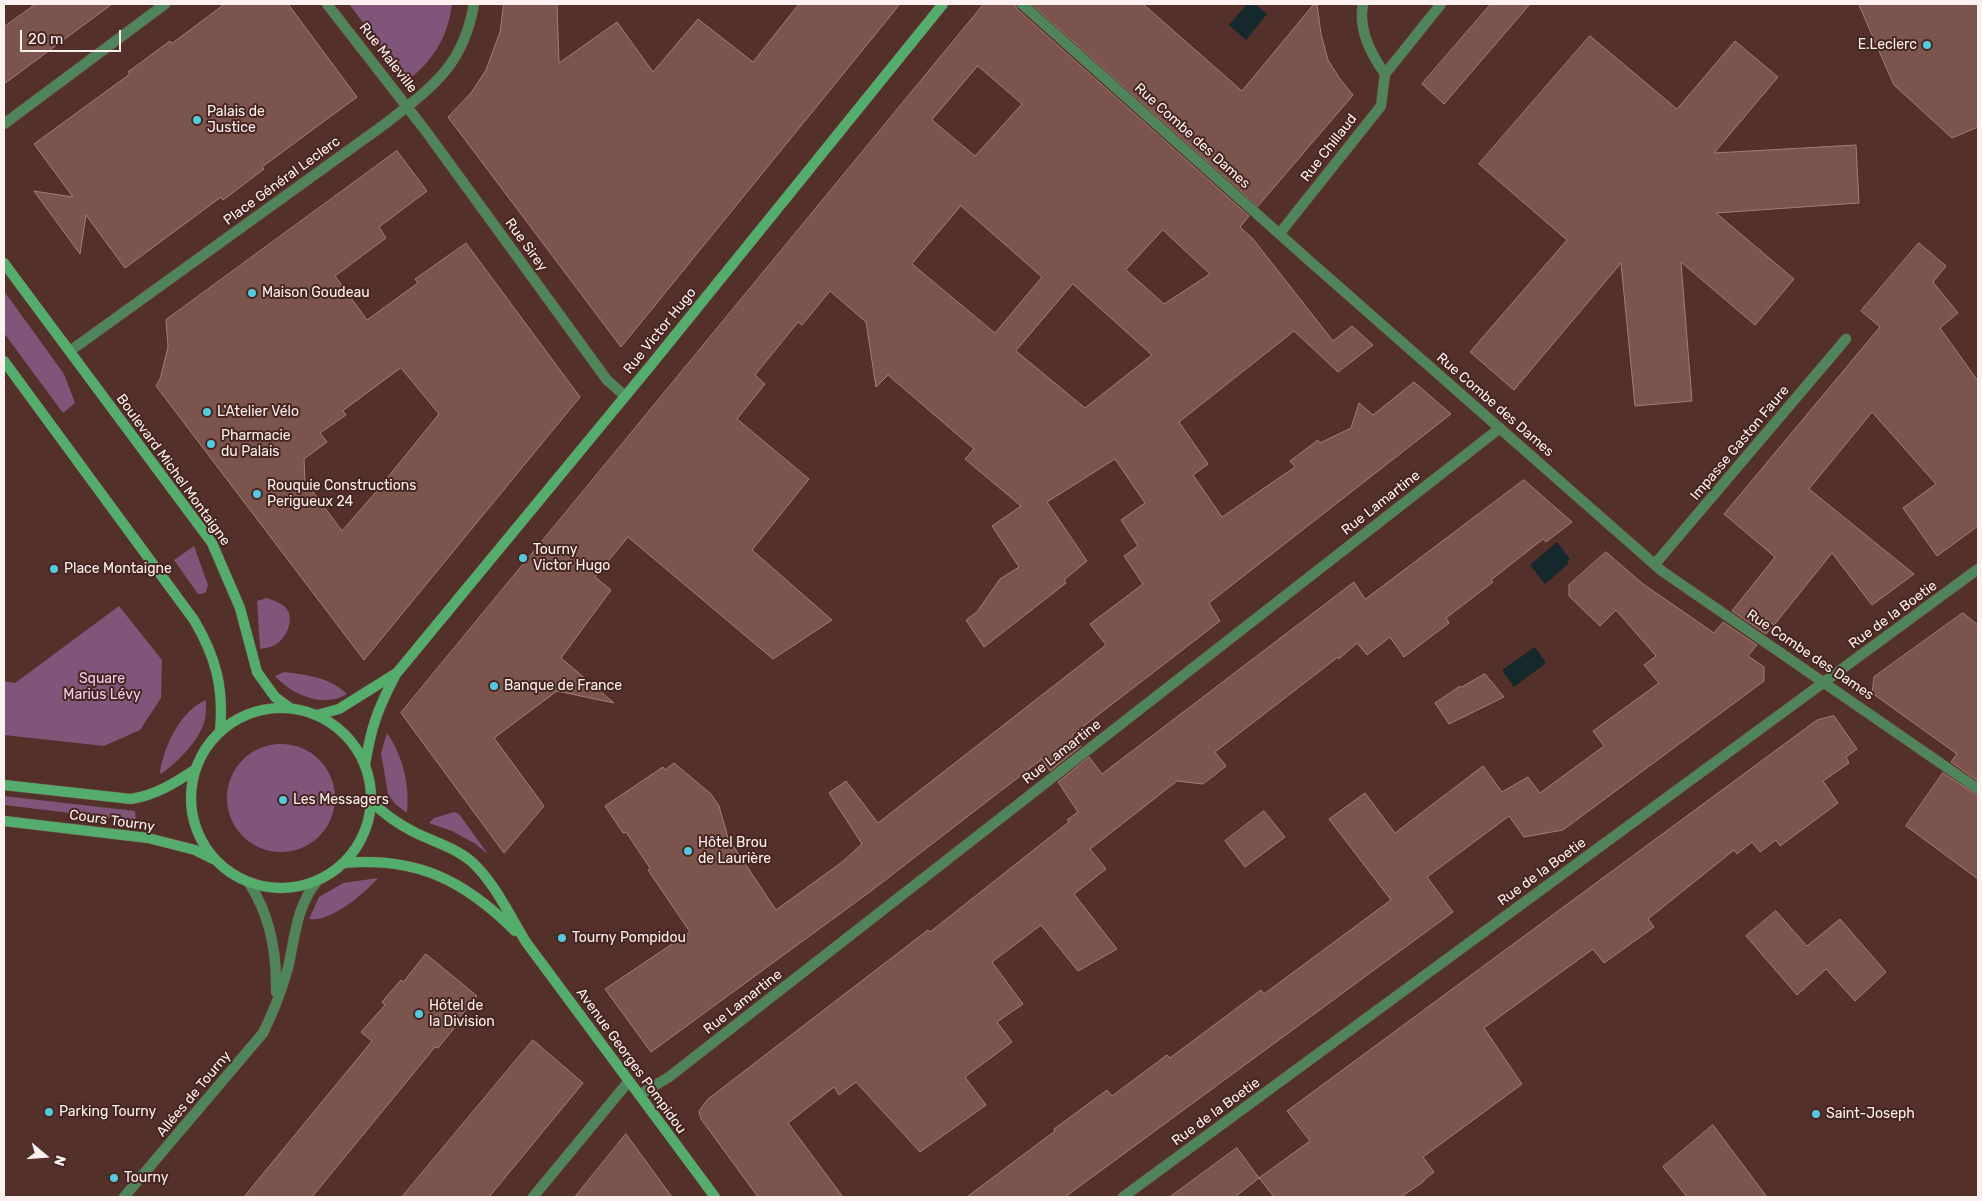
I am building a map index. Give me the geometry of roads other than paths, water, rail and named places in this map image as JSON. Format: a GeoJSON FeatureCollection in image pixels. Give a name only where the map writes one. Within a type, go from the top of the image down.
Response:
{"type":"FeatureCollection","features":[{"type":"Feature","properties":{"kind":"main road","name":"Rue Victor Hugo"},"geometry":{"type":"LineString","coordinates":[[365,765],[372,725],[381,702],[396,674],[625,396],[943,4]]}},
{"type":"Feature","properties":{"kind":"main road","name":"Boulevard Michel Montaigne"},"geometry":{"type":"LineString","coordinates":[[4,263],[212,543],[240,608],[258,672],[275,697],[290,708]]}},
{"type":"Feature","properties":{"kind":"main road"},"geometry":{"type":"LineString","coordinates":[[4,361],[177,596],[204,636],[213,656],[220,685],[222,711],[220,731]]}},
{"type":"Feature","properties":{"kind":"main road","name":"Rue Victor Hugo"},"geometry":{"type":"LineString","coordinates":[[317,715],[339,709],[396,674]]}},
{"type":"Feature","properties":{"kind":"main road"},"geometry":{"type":"LineString","coordinates":[[271,708],[290,708],[317,715],[338,727],[354,744],[365,765],[371,801],[371,811],[366,830],[356,848],[344,863],[332,874],[317,882],[295,888],[272,888],[249,883],[228,872],[214,859],[199,836],[192,814],[192,791],[196,768],[206,748],[220,731],[236,720],[253,712],[271,708]]}},
{"type":"Feature","properties":{"kind":"main road","name":"Cours Tourny"},"geometry":{"type":"LineString","coordinates":[[4,785],[131,799],[162,790],[196,768]]}},
{"type":"Feature","properties":{"kind":"main road","name":"Avenue Georges Pompidou"},"geometry":{"type":"LineString","coordinates":[[371,801],[382,812],[405,828],[453,850],[472,862],[526,942],[715,1197]]}},
{"type":"Feature","properties":{"kind":"main road","name":"Cours Tourny"},"geometry":{"type":"LineString","coordinates":[[4,821],[148,838],[195,850],[214,859]]}},
{"type":"Feature","properties":{"kind":"main road","name":"Avenue Georges Pompidou"},"geometry":{"type":"LineString","coordinates":[[344,863],[360,862],[402,865],[446,878],[468,890],[492,908],[526,942]]}},
{"type":"Feature","properties":{"kind":"street"},"geometry":{"type":"LineString","coordinates":[[4,124],[165,4]]}},
{"type":"Feature","properties":{"kind":"street","name":"Rue Maleville"},"geometry":{"type":"LineString","coordinates":[[328,4],[408,106]]}},
{"type":"Feature","properties":{"kind":"street","name":"Place Général Leclerc"},"geometry":{"type":"LineString","coordinates":[[70,351],[408,106],[451,65],[461,49],[470,26],[474,4]]}},
{"type":"Feature","properties":{"kind":"street","name":"Rue Combe des Dames"},"geometry":{"type":"LineString","coordinates":[[1022,4],[1655,564],[1978,790]]}},
{"type":"Feature","properties":{"kind":"street"},"geometry":{"type":"LineString","coordinates":[[1362,4],[1364,34],[1372,56],[1386,74],[1441,4]]}},
{"type":"Feature","properties":{"kind":"street","name":"Rue Chillaud"},"geometry":{"type":"LineString","coordinates":[[1280,233],[1380,106],[1386,74]]}},
{"type":"Feature","properties":{"kind":"street","name":"Rue Sirey"},"geometry":{"type":"LineString","coordinates":[[408,106],[607,380],[625,396]]}},
{"type":"Feature","properties":{"kind":"street","name":"Impasse Gaston Faure"},"geometry":{"type":"LineString","coordinates":[[1655,564],[1846,339]]}},
{"type":"Feature","properties":{"kind":"street","name":"Rue Lamartine"},"geometry":{"type":"LineString","coordinates":[[639,1095],[669,1077],[1500,428]]}},
{"type":"Feature","properties":{"kind":"street","name":"Rue de la Boetie"},"geometry":{"type":"LineString","coordinates":[[1123,1197],[1978,569]]}},
{"type":"Feature","properties":{"kind":"street","name":"Allées de Tourny"},"geometry":{"type":"LineString","coordinates":[[124,1197],[263,1033],[288,969],[299,914],[310,890],[317,882]]}},
{"type":"Feature","properties":{"kind":"street","name":"Allées de Tourny"},"geometry":{"type":"LineString","coordinates":[[249,883],[262,906],[271,936],[276,980],[275,1003]]}},
{"type":"Feature","properties":{"kind":"street"},"geometry":{"type":"LineString","coordinates":[[533,1197],[629,1081]]}},
{"type":"Feature","properties":{"kind":"water"},"geometry":{"type":"Polygon","coordinates":[[[1247,4],[1255,4],[1267,14],[1246,40],[1229,25],[1247,4]]]}},
{"type":"Feature","properties":{"kind":"water"},"geometry":{"type":"Polygon","coordinates":[[[1557,542],[1570,559],[1568,564],[1545,584],[1530,565],[1557,542]]]}},
{"type":"Feature","properties":{"kind":"water"},"geometry":{"type":"Polygon","coordinates":[[[1535,647],[1546,663],[1514,687],[1502,670],[1535,647]]]}},
{"type":"Feature","properties":{"kind":"place","name":"E.Leclerc"},"geometry":{"type":"Point","coordinates":[1927,45]}},
{"type":"Feature","properties":{"kind":"place","name":"Palais de Justice"},"geometry":{"type":"Point","coordinates":[197,120]}},
{"type":"Feature","properties":{"kind":"place","name":"Maison Goudeau"},"geometry":{"type":"Point","coordinates":[252,293]}},
{"type":"Feature","properties":{"kind":"place","name":"L'Atelier Vélo"},"geometry":{"type":"Point","coordinates":[207,412]}},
{"type":"Feature","properties":{"kind":"place","name":"Pharmacie du Palais"},"geometry":{"type":"Point","coordinates":[211,444]}},
{"type":"Feature","properties":{"kind":"place","name":"Rouquie Constructions Perigueux 24"},"geometry":{"type":"Point","coordinates":[257,494]}},
{"type":"Feature","properties":{"kind":"place","name":"Tourny Victor Hugo"},"geometry":{"type":"Point","coordinates":[523,558]}},
{"type":"Feature","properties":{"kind":"place","name":"Place Montaigne"},"geometry":{"type":"Point","coordinates":[54,569]}},
{"type":"Feature","properties":{"kind":"place","name":"Banque de France"},"geometry":{"type":"Point","coordinates":[494,686]}},
{"type":"Feature","properties":{"kind":"place","name":"Les Messagers"},"geometry":{"type":"Point","coordinates":[283,800]}},
{"type":"Feature","properties":{"kind":"place","name":"Hôtel Brou de Laurière"},"geometry":{"type":"Point","coordinates":[688,851]}},
{"type":"Feature","properties":{"kind":"place","name":"Tourny Pompidou"},"geometry":{"type":"Point","coordinates":[562,938]}},
{"type":"Feature","properties":{"kind":"place","name":"Hôtel de la Division"},"geometry":{"type":"Point","coordinates":[419,1014]}},
{"type":"Feature","properties":{"kind":"place","name":"Parking Tourny"},"geometry":{"type":"Point","coordinates":[49,1112]}},
{"type":"Feature","properties":{"kind":"place","name":"Saint-Joseph"},"geometry":{"type":"Point","coordinates":[1816,1114]}},
{"type":"Feature","properties":{"kind":"place","name":"Tourny"},"geometry":{"type":"Point","coordinates":[114,1178]}},
{"type":"Feature","properties":{"kind":"park label","name":"Square Marius Lévy"},"geometry":{"type":"Point","coordinates":[102,688]}}]}
